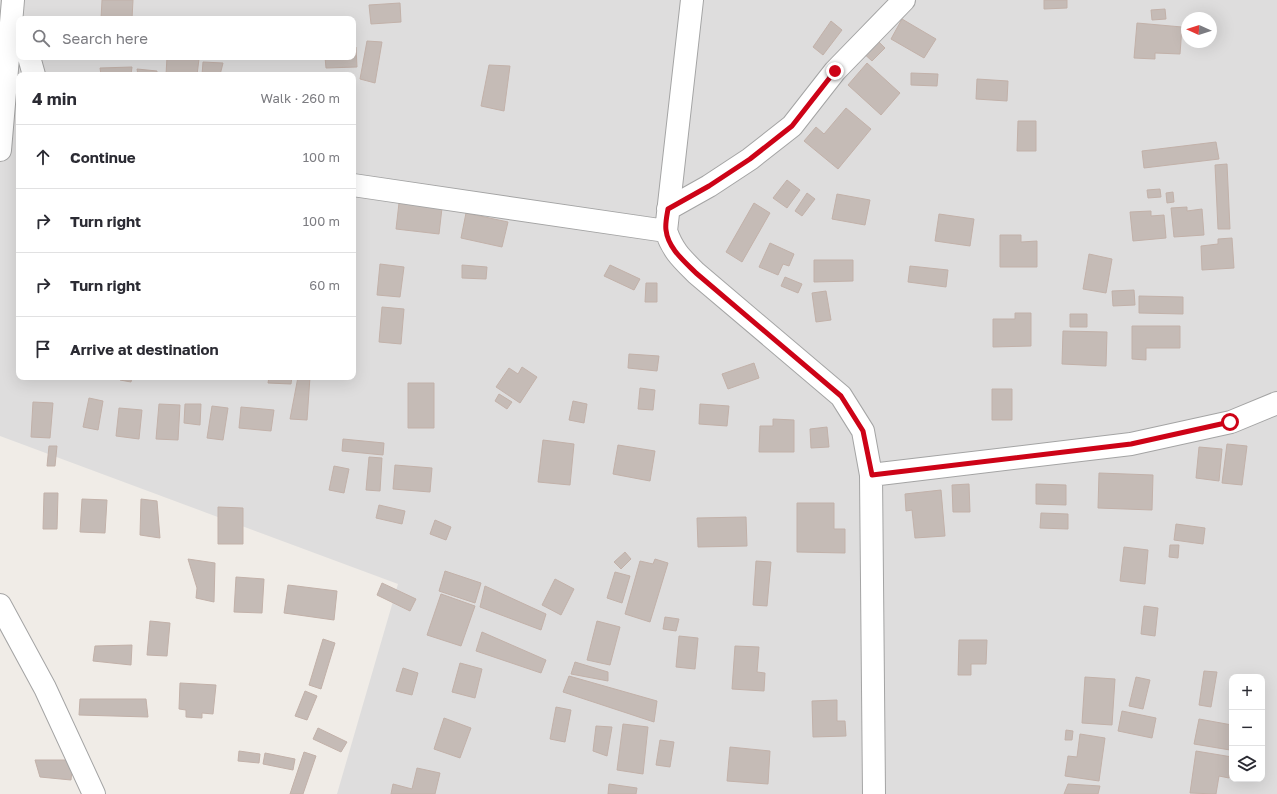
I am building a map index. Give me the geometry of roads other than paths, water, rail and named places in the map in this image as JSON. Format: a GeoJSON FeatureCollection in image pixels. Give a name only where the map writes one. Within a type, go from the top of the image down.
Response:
{"type":"FeatureCollection","features":[{"type":"Feature","properties":{"kind":"street"},"geometry":{"type":"LineString","coordinates":[[15,0],[19,16]]}},
{"type":"Feature","properties":{"kind":"street"},"geometry":{"type":"LineString","coordinates":[[0,150],[15,0]]}},
{"type":"Feature","properties":{"kind":"street"},"geometry":{"type":"LineString","coordinates":[[692,0],[666,230],[670,244],[678,255],[841,396],[863,431],[872,475],[874,794]]}},
{"type":"Feature","properties":{"kind":"street"},"geometry":{"type":"LineString","coordinates":[[668,209],[709,186],[750,159],[792,126],[835,71],[904,0]]}},
{"type":"Feature","properties":{"kind":"street"},"geometry":{"type":"LineString","coordinates":[[30,60],[33,72]]}},
{"type":"Feature","properties":{"kind":"street"},"geometry":{"type":"LineString","coordinates":[[356,185],[666,230]]}},
{"type":"Feature","properties":{"kind":"street"},"geometry":{"type":"LineString","coordinates":[[872,475],[1131,444],[1230,422],[1277,403]]}},
{"type":"Feature","properties":{"kind":"street"},"geometry":{"type":"LineString","coordinates":[[0,605],[45,688],[94,794]]}}]}
